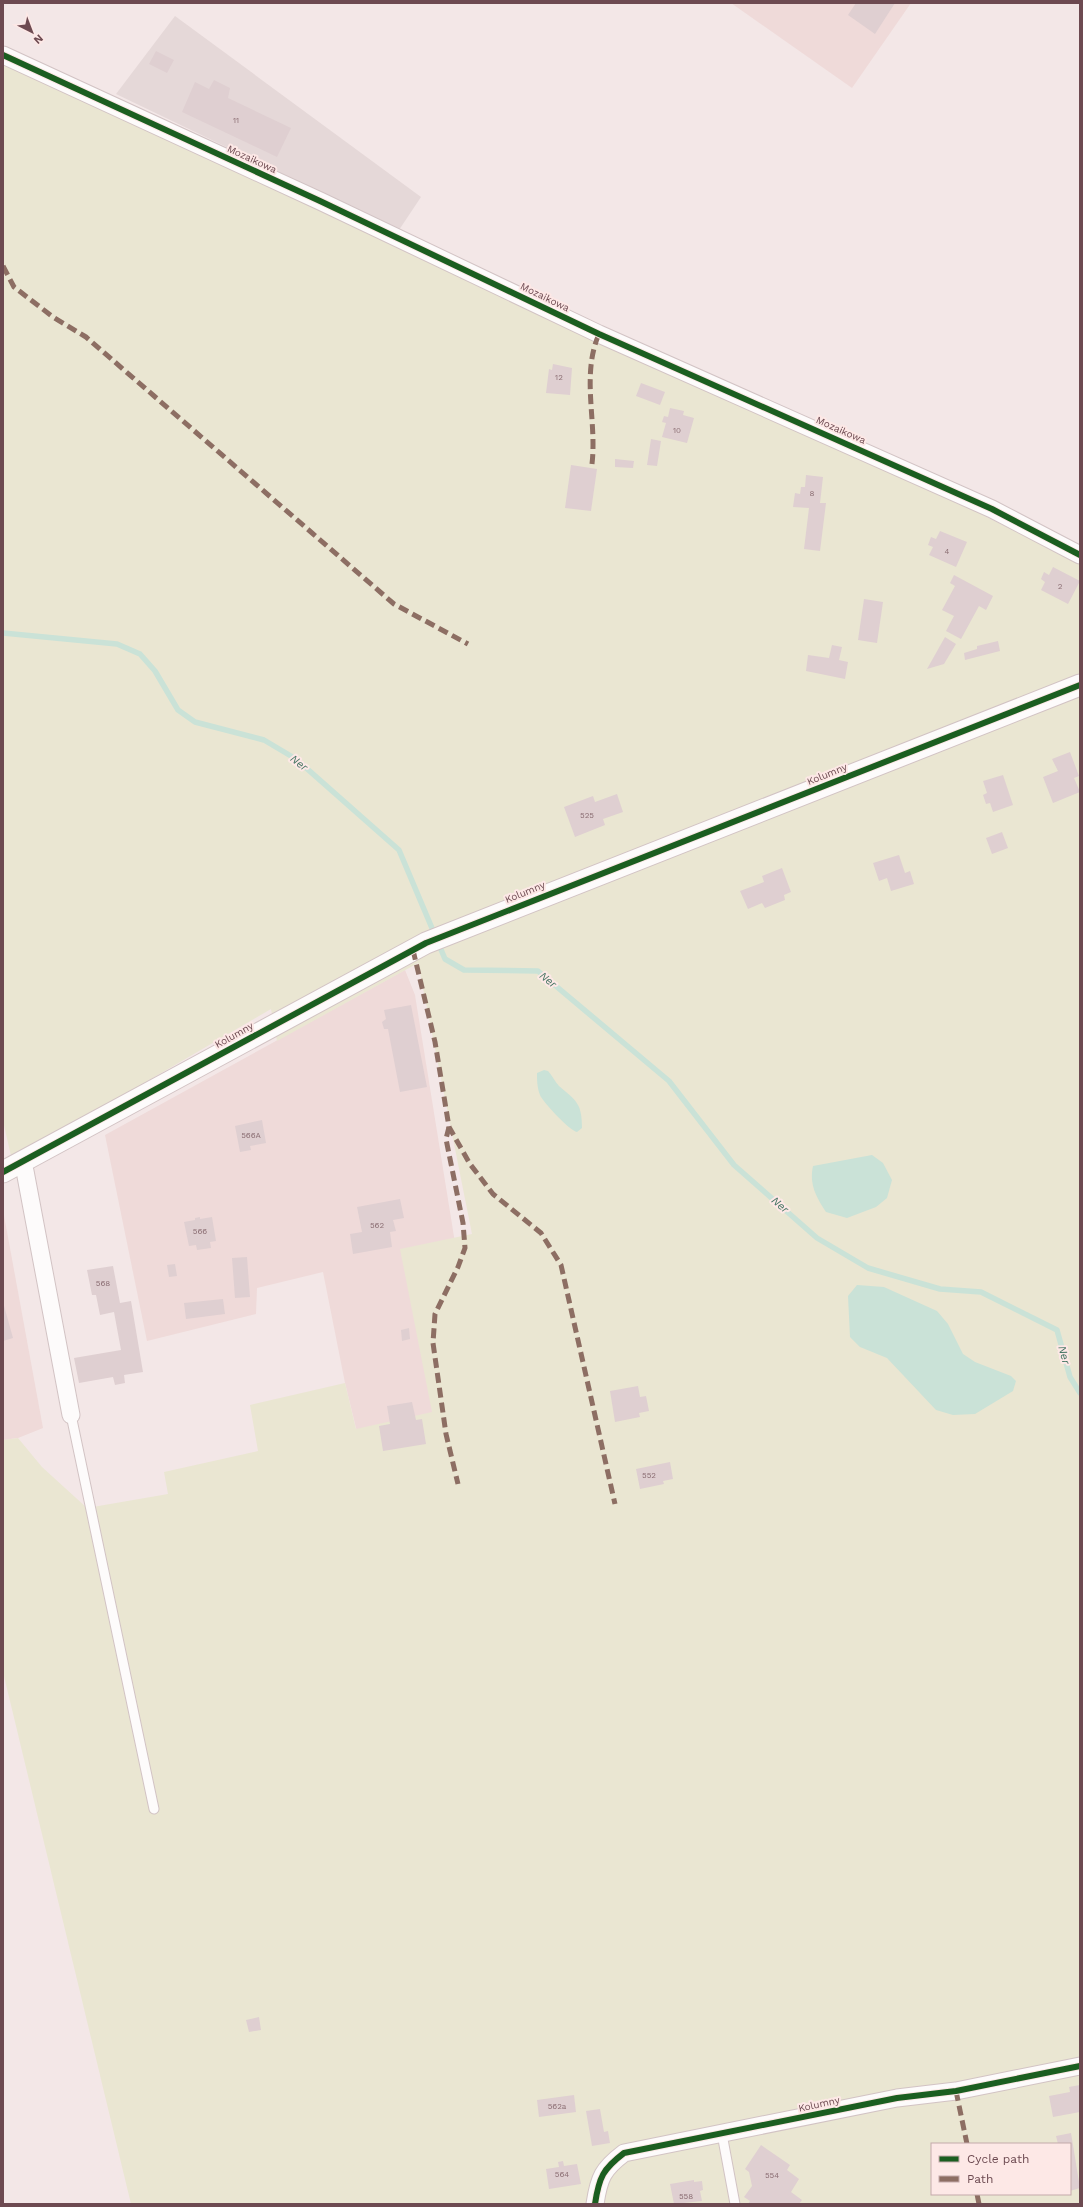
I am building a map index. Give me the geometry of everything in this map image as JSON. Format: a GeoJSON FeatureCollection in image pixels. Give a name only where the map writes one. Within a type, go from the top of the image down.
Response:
{"type":"FeatureCollection","features":[{"type":"Feature","properties":{"kind":"street","name":"Mozaikowa"},"geometry":{"type":"LineString","coordinates":[[3,55],[320,201],[599,334],[992,509],[1080,555]]}},
{"type":"Feature","properties":{"kind":"street","name":"Kolumny"},"geometry":{"type":"LineString","coordinates":[[12,1168],[426,943],[1080,685]]}},
{"type":"Feature","properties":{"kind":"street"},"geometry":{"type":"LineString","coordinates":[[12,1168],[25,1171],[71,1415]]}},
{"type":"Feature","properties":{"kind":"street","name":"Kolumny"},"geometry":{"type":"LineString","coordinates":[[595,2204],[598,2187],[607,2166],[624,2153],[897,2098],[956,2091],[1080,2066]]}},
{"type":"Feature","properties":{"kind":"lane"},"geometry":{"type":"LineString","coordinates":[[71,1415],[154,1809]]}},
{"type":"Feature","properties":{"kind":"lane"},"geometry":{"type":"LineString","coordinates":[[722,2134],[735,2204]]}},
{"type":"Feature","properties":{"kind":"shaded area"},"geometry":{"type":"Polygon","coordinates":[[[731,3],[911,3],[852,88],[731,3]]]}},
{"type":"Feature","properties":{"kind":"shaded area"},"geometry":{"type":"Polygon","coordinates":[[[175,16],[421,197],[399,230],[116,94],[175,16]]]}},
{"type":"Feature","properties":{"kind":"shaded area"},"geometry":{"type":"Polygon","coordinates":[[[3,60],[959,503],[1080,564],[1080,2204],[131,2204],[3,1672],[3,1440],[18,1438],[42,1467],[87,1508],[168,1494],[164,1472],[258,1451],[250,1405],[345,1383],[356,1429],[432,1412],[400,1249],[472,1234],[418,963],[277,1041],[271,1009],[12,1160],[3,1121],[3,60]]]}},
{"type":"Feature","properties":{"kind":"shaded area"},"geometry":{"type":"Polygon","coordinates":[[[405,970],[415,995],[456,1249],[443,1456],[369,1481],[345,1383],[323,1272],[257,1288],[256,1314],[147,1341],[105,1135],[405,970]]]}},
{"type":"Feature","properties":{"kind":"shaded area"},"geometry":{"type":"Polygon","coordinates":[[[544,1070],[548,1071],[559,1086],[577,1104],[581,1113],[582,1128],[577,1132],[569,1127],[557,1115],[540,1095],[537,1073],[544,1070]]]}},
{"type":"Feature","properties":{"kind":"shaded area"},"geometry":{"type":"Polygon","coordinates":[[[872,1155],[883,1163],[892,1180],[887,1198],[876,1207],[847,1218],[826,1212],[814,1190],[812,1179],[813,1166],[872,1155]]]}},
{"type":"Feature","properties":{"kind":"shaded area"},"geometry":{"type":"Polygon","coordinates":[[[3,1210],[43,1428],[18,1438],[3,1440],[3,1210]]]}},
{"type":"Feature","properties":{"kind":"shaded area"},"geometry":{"type":"Polygon","coordinates":[[[857,1285],[884,1287],[937,1311],[948,1324],[963,1354],[975,1362],[1011,1376],[1016,1381],[1013,1391],[975,1414],[953,1415],[936,1410],[887,1358],[860,1347],[850,1337],[848,1296],[857,1285]]]}},
{"type":"Feature","properties":{"kind":"building"},"geometry":{"type":"Polygon","coordinates":[[[856,3],[895,3],[875,34],[848,15],[856,3]]]}},
{"type":"Feature","properties":{"kind":"building"},"geometry":{"type":"Polygon","coordinates":[[[156,51],[174,60],[167,73],[149,64],[156,51]]]}},
{"type":"Feature","properties":{"kind":"building"},"geometry":{"type":"Polygon","coordinates":[[[214,80],[230,88],[228,98],[291,128],[277,157],[182,112],[195,82],[209,89],[214,80]]]}},
{"type":"Feature","properties":{"kind":"building"},"geometry":{"type":"Polygon","coordinates":[[[553,364],[572,368],[570,395],[546,393],[549,369],[552,370],[553,364]]]}},
{"type":"Feature","properties":{"kind":"building"},"geometry":{"type":"Polygon","coordinates":[[[641,383],[665,392],[660,405],[636,396],[641,383]]]}},
{"type":"Feature","properties":{"kind":"building"},"geometry":{"type":"Polygon","coordinates":[[[670,408],[684,411],[683,415],[694,418],[687,443],[662,437],[666,423],[662,422],[664,416],[668,417],[670,408]]]}},
{"type":"Feature","properties":{"kind":"building"},"geometry":{"type":"Polygon","coordinates":[[[651,439],[661,441],[657,466],[647,465],[651,439]]]}},
{"type":"Feature","properties":{"kind":"building"},"geometry":{"type":"Polygon","coordinates":[[[615,459],[634,461],[633,468],[615,467],[615,459]]]}},
{"type":"Feature","properties":{"kind":"building"},"geometry":{"type":"Polygon","coordinates":[[[571,465],[597,469],[591,511],[565,508],[571,465]]]}},
{"type":"Feature","properties":{"kind":"building"},"geometry":{"type":"Polygon","coordinates":[[[806,475],[823,477],[820,503],[826,503],[820,551],[804,549],[809,508],[793,507],[795,493],[800,494],[801,487],[805,487],[806,475]]]}},
{"type":"Feature","properties":{"kind":"building"},"geometry":{"type":"Polygon","coordinates":[[[940,531],[967,542],[956,567],[929,555],[933,547],[928,545],[931,537],[936,539],[940,531]]]}},
{"type":"Feature","properties":{"kind":"building"},"geometry":{"type":"Polygon","coordinates":[[[1053,567],[1080,581],[1068,604],[1041,590],[1045,582],[1041,579],[1044,572],[1049,575],[1053,567]]]}},
{"type":"Feature","properties":{"kind":"building"},"geometry":{"type":"Polygon","coordinates":[[[954,575],[993,596],[986,610],[979,606],[961,639],[946,631],[954,616],[942,610],[955,586],[950,583],[954,575]]]}},
{"type":"Feature","properties":{"kind":"building"},"geometry":{"type":"Polygon","coordinates":[[[864,599],[883,602],[877,643],[858,640],[864,599]]]}},
{"type":"Feature","properties":{"kind":"building"},"geometry":{"type":"Polygon","coordinates":[[[945,637],[956,644],[944,664],[927,669],[945,637]]]}},
{"type":"Feature","properties":{"kind":"building"},"geometry":{"type":"Polygon","coordinates":[[[998,641],[1000,651],[965,660],[964,653],[977,649],[977,646],[998,641]]]}},
{"type":"Feature","properties":{"kind":"building"},"geometry":{"type":"Polygon","coordinates":[[[832,645],[842,647],[839,660],[848,662],[845,679],[806,671],[808,655],[829,658],[832,645]]]}},
{"type":"Feature","properties":{"kind":"building"},"geometry":{"type":"Polygon","coordinates":[[[1070,752],[1079,776],[1074,778],[1080,792],[1053,803],[1043,777],[1058,771],[1052,759],[1070,752]]]}},
{"type":"Feature","properties":{"kind":"building"},"geometry":{"type":"Polygon","coordinates":[[[1003,775],[1013,805],[993,812],[990,803],[986,804],[983,795],[987,793],[983,781],[1003,775]]]}},
{"type":"Feature","properties":{"kind":"building"},"geometry":{"type":"Polygon","coordinates":[[[617,794],[623,812],[603,819],[605,825],[575,837],[564,807],[593,796],[595,802],[617,794]]]}},
{"type":"Feature","properties":{"kind":"building"},"geometry":{"type":"Polygon","coordinates":[[[1002,832],[1008,848],[992,854],[986,838],[1002,832]]]}},
{"type":"Feature","properties":{"kind":"building"},"geometry":{"type":"Polygon","coordinates":[[[899,855],[905,873],[910,871],[914,884],[891,891],[887,878],[879,881],[873,863],[899,855]]]}},
{"type":"Feature","properties":{"kind":"building"},"geometry":{"type":"Polygon","coordinates":[[[782,868],[791,892],[784,895],[785,900],[765,908],[762,903],[748,909],[740,891],[764,882],[762,876],[782,868]]]}},
{"type":"Feature","properties":{"kind":"building"},"geometry":{"type":"Polygon","coordinates":[[[411,1005],[427,1087],[400,1092],[388,1029],[384,1029],[382,1022],[386,1019],[384,1010],[411,1005]]]}},
{"type":"Feature","properties":{"kind":"building"},"geometry":{"type":"Polygon","coordinates":[[[262,1120],[266,1143],[250,1146],[251,1150],[240,1152],[235,1126],[262,1120]]]}},
{"type":"Feature","properties":{"kind":"building"},"geometry":{"type":"Polygon","coordinates":[[[400,1199],[404,1218],[393,1220],[396,1231],[390,1232],[392,1247],[353,1254],[350,1234],[362,1232],[357,1207],[400,1199]]]}},
{"type":"Feature","properties":{"kind":"building"},"geometry":{"type":"Polygon","coordinates":[[[200,1217],[200,1219],[212,1217],[216,1241],[210,1242],[211,1248],[197,1250],[196,1245],[189,1246],[184,1222],[195,1220],[195,1218],[200,1217]]]}},
{"type":"Feature","properties":{"kind":"building"},"geometry":{"type":"Polygon","coordinates":[[[247,1257],[250,1297],[235,1298],[232,1258],[247,1257]]]}},
{"type":"Feature","properties":{"kind":"building"},"geometry":{"type":"Polygon","coordinates":[[[175,1264],[177,1276],[169,1277],[167,1265],[175,1264]]]}},
{"type":"Feature","properties":{"kind":"building"},"geometry":{"type":"Polygon","coordinates":[[[113,1266],[120,1303],[131,1301],[143,1372],[124,1375],[125,1383],[115,1385],[113,1377],[79,1383],[74,1358],[121,1350],[114,1312],[100,1315],[96,1295],[92,1295],[87,1270],[113,1266]]]}},
{"type":"Feature","properties":{"kind":"building"},"geometry":{"type":"Polygon","coordinates":[[[223,1299],[225,1314],[186,1319],[184,1303],[223,1299]]]}},
{"type":"Feature","properties":{"kind":"building"},"geometry":{"type":"Polygon","coordinates":[[[3,1302],[13,1338],[3,1341],[3,1302]]]}},
{"type":"Feature","properties":{"kind":"building"},"geometry":{"type":"Polygon","coordinates":[[[409,1328],[410,1339],[402,1341],[401,1330],[409,1328]]]}},
{"type":"Feature","properties":{"kind":"building"},"geometry":{"type":"Polygon","coordinates":[[[638,1386],[640,1397],[646,1396],[649,1411],[639,1413],[640,1417],[615,1422],[610,1391],[638,1386]]]}},
{"type":"Feature","properties":{"kind":"building"},"geometry":{"type":"Polygon","coordinates":[[[412,1402],[416,1420],[422,1419],[426,1444],[383,1451],[379,1426],[390,1424],[387,1406],[412,1402]]]}},
{"type":"Feature","properties":{"kind":"building"},"geometry":{"type":"Polygon","coordinates":[[[670,1462],[673,1479],[663,1481],[664,1484],[640,1489],[636,1469],[670,1462]]]}},
{"type":"Feature","properties":{"kind":"building"},"geometry":{"type":"Polygon","coordinates":[[[259,2017],[261,2030],[249,2032],[246,2020],[259,2017]]]}},
{"type":"Feature","properties":{"kind":"building"},"geometry":{"type":"Polygon","coordinates":[[[1080,2085],[1080,2112],[1053,2117],[1049,2096],[1070,2092],[1069,2087],[1080,2085]]]}},
{"type":"Feature","properties":{"kind":"building"},"geometry":{"type":"Polygon","coordinates":[[[574,2095],[576,2112],[539,2117],[537,2100],[574,2095]]]}},
{"type":"Feature","properties":{"kind":"building"},"geometry":{"type":"Polygon","coordinates":[[[600,2109],[604,2132],[608,2131],[610,2143],[592,2146],[586,2111],[600,2109]]]}},
{"type":"Feature","properties":{"kind":"building"},"geometry":{"type":"Polygon","coordinates":[[[1071,2133],[1080,2188],[1071,2191],[1071,2143],[1058,2143],[1056,2136],[1071,2133]]]}},
{"type":"Feature","properties":{"kind":"building"},"geometry":{"type":"Polygon","coordinates":[[[761,2145],[790,2165],[787,2170],[799,2179],[791,2192],[802,2200],[799,2204],[748,2204],[750,2201],[744,2197],[752,2186],[749,2172],[745,2169],[761,2145]]]}},
{"type":"Feature","properties":{"kind":"building"},"geometry":{"type":"Polygon","coordinates":[[[563,2161],[564,2166],[577,2164],[581,2184],[549,2189],[546,2169],[559,2167],[558,2162],[563,2161]]]}},
{"type":"Feature","properties":{"kind":"building"},"geometry":{"type":"Polygon","coordinates":[[[694,2180],[694,2182],[702,2181],[703,2190],[700,2191],[702,2201],[674,2204],[670,2184],[694,2180]]]}},
{"type":"Feature","properties":{"kind":"waterway","name":"Ner"},"geometry":{"type":"LineString","coordinates":[[3,633],[117,644],[140,654],[155,671],[178,710],[195,722],[264,740],[296,759],[399,850],[445,959],[464,970],[538,971],[669,1081],[734,1165],[817,1238],[868,1268],[940,1289],[981,1292],[1057,1330],[1070,1377],[1080,1393]]}},
{"type":"Feature","properties":{"kind":"marked path"},"geometry":{"type":"LineString","coordinates":[[3,266],[14,287],[53,317],[86,337],[394,604],[468,644]]}},
{"type":"Feature","properties":{"kind":"marked path"},"geometry":{"type":"LineString","coordinates":[[592,464],[593,431],[590,382],[591,366],[599,334]]}},
{"type":"Feature","properties":{"kind":"marked path"},"geometry":{"type":"LineString","coordinates":[[413,950],[435,1042],[449,1127],[470,1164],[493,1194],[541,1233],[561,1265],[615,1504]]}},
{"type":"Feature","properties":{"kind":"marked path"},"geometry":{"type":"LineString","coordinates":[[449,1127],[446,1139],[463,1223],[465,1248],[458,1267],[435,1314],[433,1343],[446,1434],[458,1484]]}},
{"type":"Feature","properties":{"kind":"marked path"},"geometry":{"type":"LineString","coordinates":[[956,2091],[967,2143]]}},
{"type":"Feature","properties":{"kind":"marked path"},"geometry":{"type":"LineString","coordinates":[[977,2195],[979,2204]]}},
{"type":"Feature","properties":{"kind":"cycle path"},"geometry":{"type":"LineString","coordinates":[[3,55],[320,201],[599,334],[992,509],[1080,555]]}},
{"type":"Feature","properties":{"kind":"cycle path"},"geometry":{"type":"LineString","coordinates":[[3,1172],[426,943],[1080,685]]}},
{"type":"Feature","properties":{"kind":"cycle path"},"geometry":{"type":"LineString","coordinates":[[595,2204],[598,2187],[603,2174],[611,2164],[624,2153],[897,2098],[956,2091],[1080,2066]]}}]}
